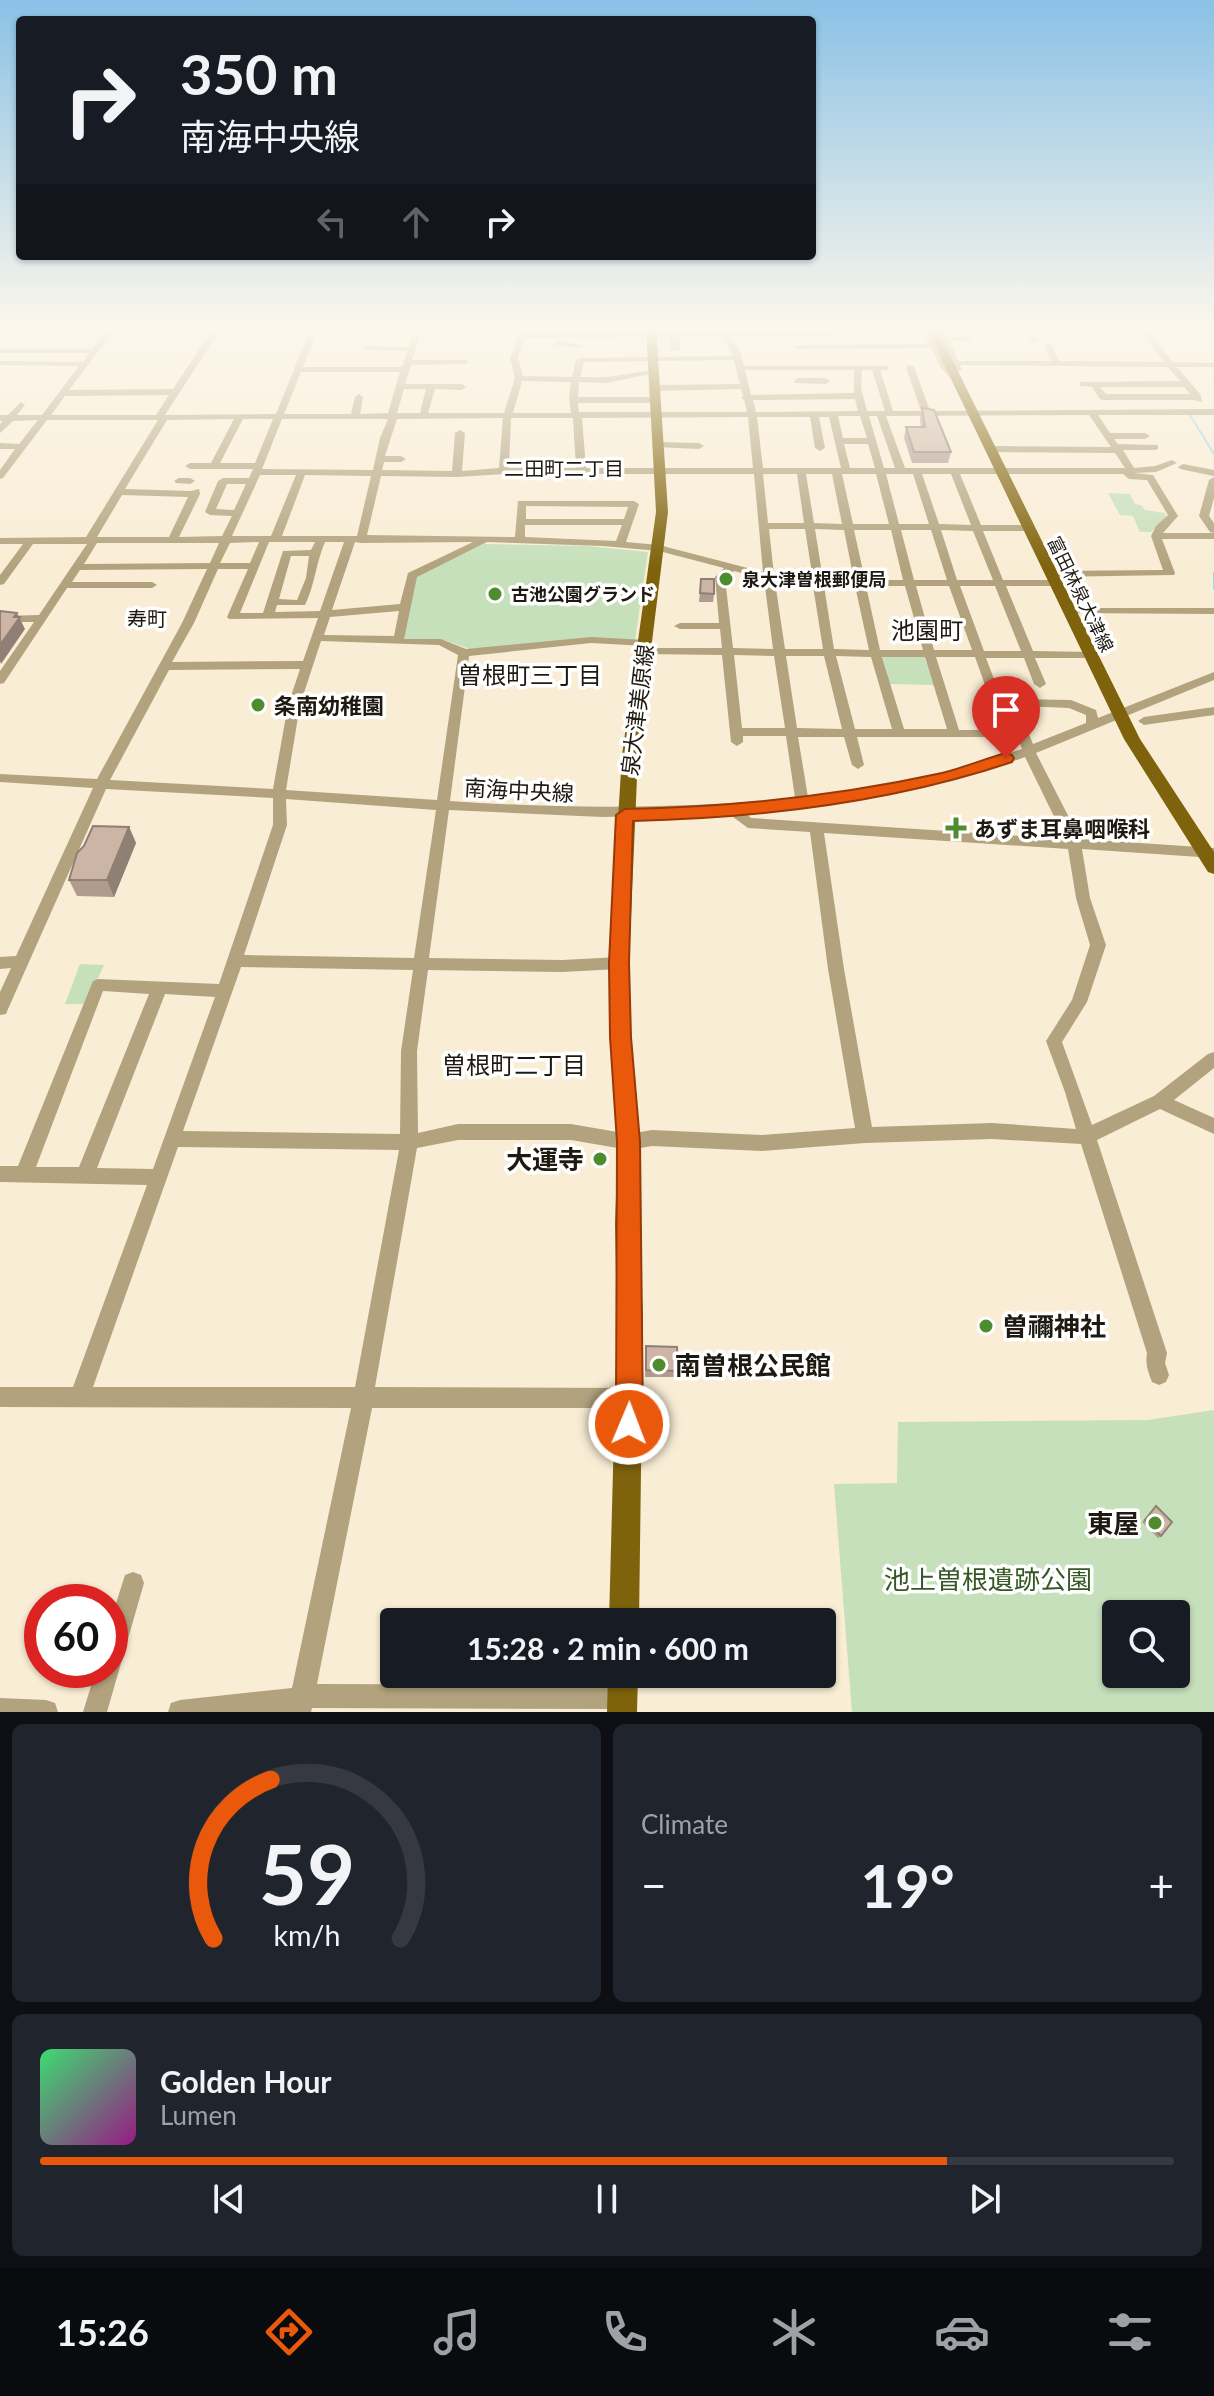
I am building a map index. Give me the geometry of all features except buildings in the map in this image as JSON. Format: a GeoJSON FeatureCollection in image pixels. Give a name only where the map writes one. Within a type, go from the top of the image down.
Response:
{"type":"FeatureCollection","features":[{"type":"Feature","properties":{"kind":"main road","name":"泉大津美原線"},"geometry":{"type":"LineString","coordinates":[[624,1608],[630,1398],[629,1142],[620,1037],[619,963],[625,815],[662,512],[656,407]]}},
{"type":"Feature","properties":{"kind":"main road","name":"富田林泉大津線"},"geometry":{"type":"LineString","coordinates":[[970,407],[1121,715],[1153,774],[1209,852],[1214,867]]}},
{"type":"Feature","properties":{"kind":"street"},"geometry":{"type":"LineString","coordinates":[[0,476],[53,407]]}},
{"type":"Feature","properties":{"kind":"street"},"geometry":{"type":"LineString","coordinates":[[0,680],[92,542],[167,407]]}},
{"type":"Feature","properties":{"kind":"street"},"geometry":{"type":"LineString","coordinates":[[0,1009],[102,784],[166,666],[239,513],[283,407]]}},
{"type":"Feature","properties":{"kind":"street"},"geometry":{"type":"LineString","coordinates":[[355,417],[357,407]]}},
{"type":"Feature","properties":{"kind":"street"},"geometry":{"type":"LineString","coordinates":[[80,1396],[225,991],[280,825],[278,794],[294,705],[323,614],[355,540],[378,472],[395,407]]}},
{"type":"Feature","properties":{"kind":"street"},"geometry":{"type":"LineString","coordinates":[[423,417],[426,407]]}},
{"type":"Feature","properties":{"kind":"street"},"geometry":{"type":"LineString","coordinates":[[504,471],[510,407]]}},
{"type":"Feature","properties":{"kind":"street"},"geometry":{"type":"LineString","coordinates":[[574,407],[581,471]]}},
{"type":"Feature","properties":{"kind":"street"},"geometry":{"type":"LineString","coordinates":[[748,407],[760,470],[778,652],[802,803]]}},
{"type":"Feature","properties":{"kind":"street"},"geometry":{"type":"LineString","coordinates":[[861,407],[873,441],[927,653],[954,733]]}},
{"type":"Feature","properties":{"kind":"street"},"geometry":{"type":"LineString","coordinates":[[884,407],[901,471]]}},
{"type":"Feature","properties":{"kind":"street"},"geometry":{"type":"LineString","coordinates":[[924,407],[927,414]]}},
{"type":"Feature","properties":{"kind":"street"},"geometry":{"type":"LineString","coordinates":[[0,541],[487,539],[620,544],[659,548],[769,579],[816,583],[999,583],[1170,573],[1156,536],[1173,516],[1171,508],[1150,477],[1129,476],[1118,449],[1091,412]]}},
{"type":"Feature","properties":{"kind":"street"},"geometry":{"type":"LineString","coordinates":[[0,430],[5,418],[45,417],[1210,412]]}},
{"type":"Feature","properties":{"kind":"street"},"geometry":{"type":"LineString","coordinates":[[814,415],[820,448]]}},
{"type":"Feature","properties":{"kind":"street"},"geometry":{"type":"LineString","coordinates":[[833,415],[848,526],[875,652],[899,733]]}},
{"type":"Feature","properties":{"kind":"street"},"geometry":{"type":"LineString","coordinates":[[214,466],[240,417]]}},
{"type":"Feature","properties":{"kind":"street"},"geometry":{"type":"LineString","coordinates":[[457,474],[460,433]]}},
{"type":"Feature","properties":{"kind":"street"},"geometry":{"type":"LineString","coordinates":[[1110,436],[1145,436]]}},
{"type":"Feature","properties":{"kind":"street"},"geometry":{"type":"LineString","coordinates":[[838,441],[873,441]]}},
{"type":"Feature","properties":{"kind":"street"},"geometry":{"type":"LineString","coordinates":[[658,445],[699,446]]}},
{"type":"Feature","properties":{"kind":"street"},"geometry":{"type":"LineString","coordinates":[[0,446],[22,447]]}},
{"type":"Feature","properties":{"kind":"street"},"geometry":{"type":"LineString","coordinates":[[990,449],[1155,447]]}},
{"type":"Feature","properties":{"kind":"street"},"geometry":{"type":"LineString","coordinates":[[381,459],[401,459]]}},
{"type":"Feature","properties":{"kind":"street"},"geometry":{"type":"LineString","coordinates":[[190,466],[214,466],[256,473],[457,474],[660,470],[1129,471],[1156,469],[1172,463]]}},
{"type":"Feature","properties":{"kind":"street"},"geometry":{"type":"LineString","coordinates":[[1156,536],[1214,534],[1204,516],[1211,501],[1212,472],[1183,467]]}},
{"type":"Feature","properties":{"kind":"street"},"geometry":{"type":"LineString","coordinates":[[801,470],[829,652],[858,765]]}},
{"type":"Feature","properties":{"kind":"street"},"geometry":{"type":"LineString","coordinates":[[730,569],[720,577],[737,737],[848,732],[1009,734],[953,583],[916,470]]}},
{"type":"Feature","properties":{"kind":"street"},"geometry":{"type":"LineString","coordinates":[[954,470],[1040,684]]}},
{"type":"Feature","properties":{"kind":"street"},"geometry":{"type":"LineString","coordinates":[[302,472],[270,540],[254,566],[233,617],[405,607]]}},
{"type":"Feature","properties":{"kind":"street"},"geometry":{"type":"LineString","coordinates":[[239,513],[210,512],[223,481],[256,473]]}},
{"type":"Feature","properties":{"kind":"street"},"geometry":{"type":"LineString","coordinates":[[119,492],[178,493],[189,486],[172,541]]}},
{"type":"Feature","properties":{"kind":"street"},"geometry":{"type":"LineString","coordinates":[[520,541],[521,503],[634,504],[620,544]]}},
{"type":"Feature","properties":{"kind":"street"},"geometry":{"type":"LineString","coordinates":[[521,522],[628,522]]}},
{"type":"Feature","properties":{"kind":"street"},"geometry":{"type":"LineString","coordinates":[[765,526],[1028,528]]}},
{"type":"Feature","properties":{"kind":"street"},"geometry":{"type":"LineString","coordinates":[[487,539],[412,575],[398,642],[441,642],[464,653],[591,640],[728,652],[1091,655]]}},
{"type":"Feature","properties":{"kind":"street"},"geometry":{"type":"LineString","coordinates":[[272,602],[301,603],[321,540]]}},
{"type":"Feature","properties":{"kind":"street"},"geometry":{"type":"LineString","coordinates":[[0,582],[30,541]]}},
{"type":"Feature","properties":{"kind":"street"},"geometry":{"type":"LineString","coordinates":[[268,616],[287,553],[315,553]]}},
{"type":"Feature","properties":{"kind":"street"},"geometry":{"type":"LineString","coordinates":[[75,567],[254,566]]}},
{"type":"Feature","properties":{"kind":"street"},"geometry":{"type":"LineString","coordinates":[[64,585],[152,585]]}},
{"type":"Feature","properties":{"kind":"street"},"geometry":{"type":"LineString","coordinates":[[1069,611],[1214,611]]}},
{"type":"Feature","properties":{"kind":"street"},"geometry":{"type":"LineString","coordinates":[[0,619],[42,618]]}},
{"type":"Feature","properties":{"kind":"street"},"geometry":{"type":"LineString","coordinates":[[680,626],[725,626]]}},
{"type":"Feature","properties":{"kind":"street"},"geometry":{"type":"LineString","coordinates":[[316,638],[399,639]]}},
{"type":"Feature","properties":{"kind":"street"},"geometry":{"type":"LineString","coordinates":[[301,1704],[364,1395],[409,1142],[409,1051],[464,653]]}},
{"type":"Feature","properties":{"kind":"street"},"geometry":{"type":"LineString","coordinates":[[166,666],[308,665]]}},
{"type":"Feature","properties":{"kind":"street"},"geometry":{"type":"LineString","coordinates":[[1121,715],[1135,706],[1214,676]]}},
{"type":"Feature","properties":{"kind":"street"},"geometry":{"type":"LineString","coordinates":[[997,702],[1071,704],[1092,713],[1092,726]]}},
{"type":"Feature","properties":{"kind":"street"},"geometry":{"type":"LineString","coordinates":[[1015,702],[1018,722],[1029,751],[1074,842],[1083,898],[1098,945],[1079,1002],[1054,1041],[1075,1095],[1112,1222],[1130,1262],[1157,1353],[1155,1363],[1159,1375]]}},
{"type":"Feature","properties":{"kind":"street"},"geometry":{"type":"LineString","coordinates":[[1144,721],[1214,711]]}},
{"type":"Feature","properties":{"kind":"street","name":"南海中央線"},"geometry":{"type":"LineString","coordinates":[[0,778],[625,815],[733,810],[802,803],[947,778],[1029,751],[1121,715]]}},
{"type":"Feature","properties":{"kind":"street"},"geometry":{"type":"LineString","coordinates":[[733,810],[748,823],[1209,852]]}},
{"type":"Feature","properties":{"kind":"street"},"geometry":{"type":"LineString","coordinates":[[816,826],[836,969],[865,1135]]}},
{"type":"Feature","properties":{"kind":"street"},"geometry":{"type":"LineString","coordinates":[[234,961],[562,966],[619,963]]}},
{"type":"Feature","properties":{"kind":"street"},"geometry":{"type":"LineString","coordinates":[[0,963],[21,962]]}},
{"type":"Feature","properties":{"kind":"street"},"geometry":{"type":"LineString","coordinates":[[24,1174],[98,985],[225,991]]}},
{"type":"Feature","properties":{"kind":"street"},"geometry":{"type":"LineString","coordinates":[[85,1175],[159,989]]}},
{"type":"Feature","properties":{"kind":"street"},"geometry":{"type":"LineString","coordinates":[[172,1139],[409,1142],[458,1132],[571,1132],[629,1142],[652,1138],[773,1143],[865,1135],[992,1131],[1085,1137],[1160,1101],[1214,1059]]}},
{"type":"Feature","properties":{"kind":"street"},"geometry":{"type":"LineString","coordinates":[[1160,1101],[1214,1126]]}},
{"type":"Feature","properties":{"kind":"street"},"geometry":{"type":"LineString","coordinates":[[0,1174],[159,1177]]}},
{"type":"Feature","properties":{"kind":"street"},"geometry":{"type":"LineString","coordinates":[[0,1397],[364,1395],[630,1398]]}},
{"type":"Feature","properties":{"kind":"street"},"geometry":{"type":"LineString","coordinates":[[128,1600],[133,1583]]}},
{"type":"Feature","properties":{"kind":"street"},"geometry":{"type":"LineString","coordinates":[[95,1712],[102,1688]]}},
{"type":"Feature","properties":{"kind":"street"},"geometry":{"type":"LineString","coordinates":[[180,1712],[289,1701],[301,1704],[622,1694]]}},
{"type":"Feature","properties":{"kind":"street"},"geometry":{"type":"LineString","coordinates":[[0,1710],[46,1712]]}},
{"type":"Feature","properties":{"kind":"green space"},"geometry":{"type":"Polygon","coordinates":[[[1108,493],[1130,494],[1135,504],[1145,510],[1165,513],[1166,518],[1151,532],[1140,532],[1133,516],[1120,515],[1108,493]]]}},
{"type":"Feature","properties":{"kind":"green space"},"geometry":{"type":"Polygon","coordinates":[[[484,544],[588,546],[648,552],[635,640],[470,649],[444,640],[403,639],[416,576],[484,544]]]}},
{"type":"Feature","properties":{"kind":"green space"},"geometry":{"type":"Polygon","coordinates":[[[882,655],[924,656],[934,685],[890,684],[882,655]]]}},
{"type":"Feature","properties":{"kind":"green space"},"geometry":{"type":"Polygon","coordinates":[[[80,964],[104,965],[86,1004],[65,1004],[80,964]]]}},
{"type":"Feature","properties":{"kind":"green space","name":"池上曽根遺跡公園"},"geometry":{"type":"Polygon","coordinates":[[[1214,1410],[1214,1712],[852,1712],[834,1484],[897,1483],[898,1422],[1148,1420],[1214,1410]]]}},
{"type":"Feature","properties":{"kind":"waterway"},"geometry":{"type":"LineString","coordinates":[[1190,415],[1214,454]]}},
{"type":"Feature","properties":{"kind":"waterway"},"geometry":{"type":"LineString","coordinates":[[1214,573],[1214,589]]}},
{"type":"Feature","properties":{"kind":"place","name":"泉大津曽根郵便局"},"geometry":{"type":"Point","coordinates":[726,579]}},
{"type":"Feature","properties":{"kind":"place","name":"古池公園グランド"},"geometry":{"type":"Point","coordinates":[495,594]}},
{"type":"Feature","properties":{"kind":"place","name":"条南幼稚園"},"geometry":{"type":"Point","coordinates":[258,705]}},
{"type":"Feature","properties":{"kind":"place","name":"あずま耳鼻咽喉科"},"geometry":{"type":"Point","coordinates":[956,828]}},
{"type":"Feature","properties":{"kind":"place","name":"大運寺"},"geometry":{"type":"Point","coordinates":[600,1159]}},
{"type":"Feature","properties":{"kind":"place","name":"曽禰神社"},"geometry":{"type":"Point","coordinates":[986,1326]}},
{"type":"Feature","properties":{"kind":"place","name":"南曽根公民館"},"geometry":{"type":"Point","coordinates":[659,1365]}},
{"type":"Feature","properties":{"kind":"place","name":"東屋"},"geometry":{"type":"Point","coordinates":[1155,1523]}},
{"type":"Feature","properties":{"kind":"district","name":"二田町二丁目"},"geometry":{"type":"Point","coordinates":[564,468]}},
{"type":"Feature","properties":{"kind":"district","name":"寿町"},"geometry":{"type":"Point","coordinates":[147,618]}},
{"type":"Feature","properties":{"kind":"district","name":"池園町"},"geometry":{"type":"Point","coordinates":[927,629]}},
{"type":"Feature","properties":{"kind":"district","name":"曽根町三丁目"},"geometry":{"type":"Point","coordinates":[530,674]}},
{"type":"Feature","properties":{"kind":"district","name":"曽根町二丁目"},"geometry":{"type":"Point","coordinates":[514,1064]}},
{"type":"Feature","properties":{"kind":"route"},"geometry":{"type":"LineString","coordinates":[[629,1424],[629,1142],[620,1037],[619,963],[625,815],[692,814],[811,802],[947,778],[1006,758]]}}]}
